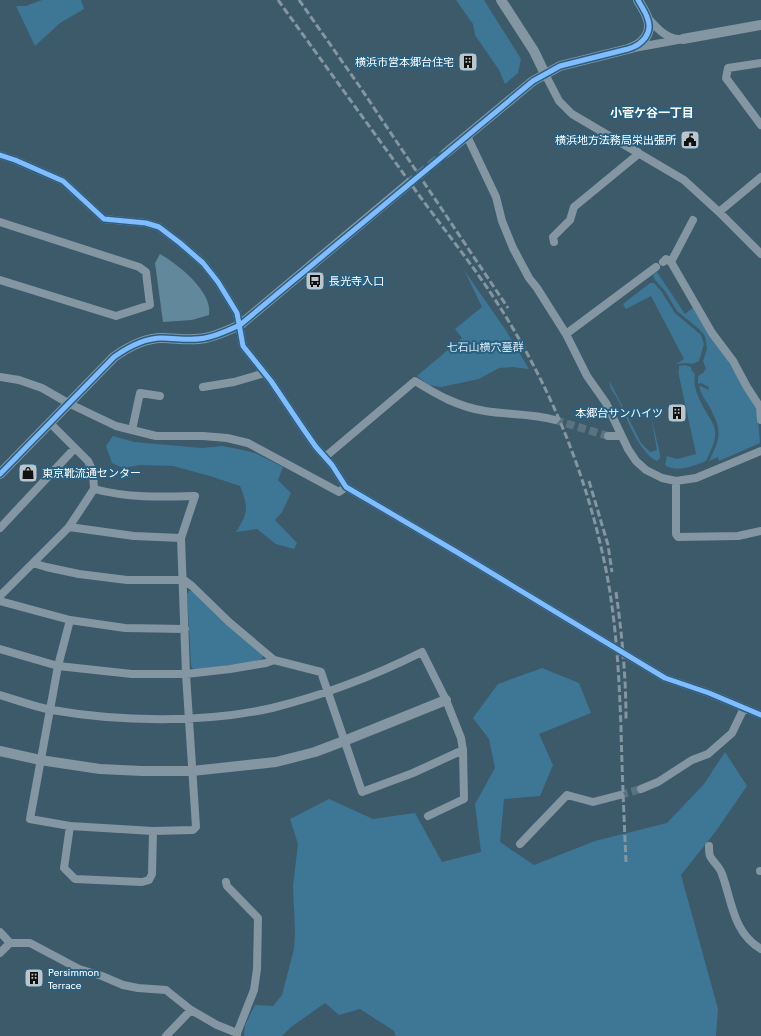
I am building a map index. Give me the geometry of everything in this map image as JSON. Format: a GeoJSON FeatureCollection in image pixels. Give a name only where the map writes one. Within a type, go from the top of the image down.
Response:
{"type":"FeatureCollection","features":[{"type":"Feature","properties":{"kind":"street"},"geometry":{"type":"LineString","coordinates":[[501,0],[534,51],[559,101],[572,114],[684,180],[761,254]]}},
{"type":"Feature","properties":{"kind":"street"},"geometry":{"type":"LineString","coordinates":[[628,49],[637,46],[646,37],[649,22],[638,0]]}},
{"type":"Feature","properties":{"kind":"street"},"geometry":{"type":"LineString","coordinates":[[647,17],[658,29],[670,37],[683,39]]}},
{"type":"Feature","properties":{"kind":"street"},"geometry":{"type":"LineString","coordinates":[[446,153],[533,81],[560,66],[628,49],[761,24]]}},
{"type":"Feature","properties":{"kind":"street"},"geometry":{"type":"LineString","coordinates":[[761,63],[728,68],[726,78],[761,125]]}},
{"type":"Feature","properties":{"kind":"street"},"geometry":{"type":"LineString","coordinates":[[468,136],[496,197],[502,221],[513,248],[529,278],[566,334],[587,376],[606,403],[621,436],[636,461],[646,470],[662,478],[676,481],[696,478],[761,450]]}},
{"type":"Feature","properties":{"kind":"street"},"geometry":{"type":"LineString","coordinates":[[554,242],[553,237],[570,220],[574,207],[636,156],[638,152]]}},
{"type":"Feature","properties":{"kind":"street"},"geometry":{"type":"LineString","coordinates":[[0,155],[63,181],[104,219],[146,223],[159,227],[191,252],[212,274],[237,313],[243,346],[265,373],[309,437],[346,487],[666,678],[709,693],[761,715]]}},
{"type":"Feature","properties":{"kind":"street"},"geometry":{"type":"LineString","coordinates":[[719,212],[760,180]]}},
{"type":"Feature","properties":{"kind":"street"},"geometry":{"type":"LineString","coordinates":[[0,474],[114,357],[126,349],[144,341],[160,338],[189,340],[204,338],[220,334],[240,325],[407,185]]}},
{"type":"Feature","properties":{"kind":"street"},"geometry":{"type":"LineString","coordinates":[[693,220],[667,262],[712,333],[733,361],[746,387],[760,407],[761,420]]}},
{"type":"Feature","properties":{"kind":"street"},"geometry":{"type":"LineString","coordinates":[[0,222],[139,267],[146,272],[150,305],[116,316],[0,280]]}},
{"type":"Feature","properties":{"kind":"street"},"geometry":{"type":"LineString","coordinates":[[566,334],[656,267]]}},
{"type":"Feature","properties":{"kind":"street"},"geometry":{"type":"LineString","coordinates":[[203,387],[234,382],[265,373]]}},
{"type":"Feature","properties":{"kind":"street"},"geometry":{"type":"LineString","coordinates":[[0,377],[19,380],[42,388],[68,403],[116,426],[156,436],[209,436],[227,438],[248,443],[339,492],[346,487]]}},
{"type":"Feature","properties":{"kind":"street"},"geometry":{"type":"LineString","coordinates":[[325,457],[415,381],[436,394],[457,404],[484,411],[542,416],[555,420]]}},
{"type":"Feature","properties":{"kind":"street"},"geometry":{"type":"LineString","coordinates":[[132,430],[140,393],[160,396]]}},
{"type":"Feature","properties":{"kind":"street"},"geometry":{"type":"LineString","coordinates":[[0,596],[69,527],[94,489],[93,472],[88,461],[50,423]]}},
{"type":"Feature","properties":{"kind":"street"},"geometry":{"type":"LineString","coordinates":[[608,436],[621,436]]}},
{"type":"Feature","properties":{"kind":"street"},"geometry":{"type":"LineString","coordinates":[[0,528],[75,448]]}},
{"type":"Feature","properties":{"kind":"street"},"geometry":{"type":"LineString","coordinates":[[676,481],[676,534],[678,537],[738,536],[761,531]]}},
{"type":"Feature","properties":{"kind":"street"},"geometry":{"type":"LineString","coordinates":[[70,620],[58,666],[30,819],[70,826],[153,831],[193,830],[196,827],[186,674],[184,580],[181,538],[195,496],[143,497],[110,493],[94,489]]}},
{"type":"Feature","properties":{"kind":"street"},"geometry":{"type":"LineString","coordinates":[[69,527],[134,536],[181,538]]}},
{"type":"Feature","properties":{"kind":"street"},"geometry":{"type":"LineString","coordinates":[[33,563],[79,574],[127,580],[184,580],[274,660],[321,672],[362,792],[413,773],[463,750]]}},
{"type":"Feature","properties":{"kind":"street"},"geometry":{"type":"LineString","coordinates":[[0,601],[70,620],[125,628],[185,628]]}},
{"type":"Feature","properties":{"kind":"street"},"geometry":{"type":"LineString","coordinates":[[0,649],[58,666],[132,674],[186,674],[245,667],[274,660]]}},
{"type":"Feature","properties":{"kind":"street"},"geometry":{"type":"LineString","coordinates":[[0,695],[51,710],[83,715],[127,719],[189,718],[227,715],[271,708],[328,692],[367,677],[422,652],[446,700],[461,738],[463,750],[464,799],[428,816]]}},
{"type":"Feature","properties":{"kind":"street"},"geometry":{"type":"LineString","coordinates":[[0,751],[40,760],[100,769],[142,771],[192,771],[276,762],[315,752],[446,700]]}},
{"type":"Feature","properties":{"kind":"street"},"geometry":{"type":"LineString","coordinates":[[641,789],[658,782],[692,760],[708,754],[732,733],[744,708]]}},
{"type":"Feature","properties":{"kind":"street"},"geometry":{"type":"LineString","coordinates":[[520,844],[567,795],[593,802],[620,795]]}},
{"type":"Feature","properties":{"kind":"street"},"geometry":{"type":"LineString","coordinates":[[70,826],[64,868],[75,879],[142,882],[149,880],[152,874],[153,831]]}},
{"type":"Feature","properties":{"kind":"street"},"geometry":{"type":"LineString","coordinates":[[709,846],[710,856],[722,872],[732,911],[747,938],[752,944],[761,949]]}},
{"type":"Feature","properties":{"kind":"street"},"geometry":{"type":"LineString","coordinates":[[0,953],[10,943],[30,943],[79,969],[102,976],[123,985],[138,988],[166,990],[191,1010],[237,1034],[254,990],[257,969],[258,918],[227,886],[226,882]]}},
{"type":"Feature","properties":{"kind":"street"},"geometry":{"type":"LineString","coordinates":[[0,932],[10,943]]}},
{"type":"Feature","properties":{"kind":"street"},"geometry":{"type":"LineString","coordinates":[[166,1036],[191,1010]]}},
{"type":"Feature","properties":{"kind":"green space"},"geometry":{"type":"Polygon","coordinates":[[[42,0],[81,0],[84,9],[60,23],[35,46],[16,6],[26,6],[42,0]]]}},
{"type":"Feature","properties":{"kind":"green space"},"geometry":{"type":"Polygon","coordinates":[[[456,0],[484,0],[521,59],[518,73],[505,84],[499,70],[475,35],[473,24],[456,0]]]}},
{"type":"Feature","properties":{"kind":"green space","name":"七石山横穴墓群"},"geometry":{"type":"Polygon","coordinates":[[[464,270],[507,332],[529,369],[512,367],[499,368],[479,379],[441,387],[428,385],[417,376],[462,338],[455,329],[482,307],[464,270]]]}},
{"type":"Feature","properties":{"kind":"green space"},"geometry":{"type":"Polygon","coordinates":[[[657,272],[685,314],[695,306],[731,361],[729,363],[757,408],[760,443],[719,461],[718,457],[709,461],[716,445],[719,432],[716,420],[699,387],[701,386],[708,390],[709,387],[701,383],[698,384],[698,376],[706,369],[703,361],[707,349],[705,336],[699,329],[677,311],[665,291],[655,280],[653,275],[657,272]]]}},
{"type":"Feature","properties":{"kind":"green space"},"geometry":{"type":"Polygon","coordinates":[[[650,283],[654,283],[661,291],[675,313],[701,335],[704,344],[699,361],[692,364],[676,364],[684,359],[651,296],[626,309],[623,304],[650,283]]]}},
{"type":"Feature","properties":{"kind":"green space"},"geometry":{"type":"Polygon","coordinates":[[[685,365],[691,367],[695,374],[694,380],[696,391],[714,426],[715,439],[706,461],[680,469],[665,465],[667,456],[677,459],[696,454],[678,371],[679,366],[685,365]]]}},
{"type":"Feature","properties":{"kind":"green space"},"geometry":{"type":"Polygon","coordinates":[[[610,382],[641,443],[650,452],[657,450],[651,416],[660,454],[660,458],[657,461],[647,454],[636,439],[611,388],[610,382]]]}},
{"type":"Feature","properties":{"kind":"green space"},"geometry":{"type":"Polygon","coordinates":[[[113,436],[134,442],[202,448],[222,446],[255,453],[283,467],[278,480],[291,493],[282,512],[275,520],[297,543],[294,549],[276,544],[257,529],[236,532],[243,520],[246,510],[245,500],[240,486],[173,466],[140,465],[123,468],[112,463],[106,446],[113,436]]]}},
{"type":"Feature","properties":{"kind":"green space"},"geometry":{"type":"Polygon","coordinates":[[[194,590],[262,653],[263,658],[258,661],[196,670],[192,668],[187,594],[189,591],[194,590]]]}},
{"type":"Feature","properties":{"kind":"green space"},"geometry":{"type":"Polygon","coordinates":[[[542,668],[579,683],[591,713],[539,734],[553,765],[540,796],[504,799],[500,842],[534,865],[595,841],[667,823],[704,784],[725,752],[747,786],[716,831],[681,875],[718,1009],[716,1036],[396,1036],[394,1031],[360,1009],[339,1015],[325,1003],[291,1027],[282,1036],[244,1036],[245,1025],[255,1005],[273,1006],[282,995],[294,949],[295,931],[293,886],[298,844],[290,819],[329,799],[373,819],[415,813],[442,862],[481,852],[475,804],[495,768],[489,739],[473,718],[498,684],[542,668]]]}},
{"type":"Feature","properties":{"kind":"shaded area"},"geometry":{"type":"Polygon","coordinates":[[[160,254],[185,272],[200,288],[206,297],[209,306],[209,315],[192,320],[163,322],[155,263],[160,254]]]}},
{"type":"Feature","properties":{"kind":"tunnel"},"geometry":{"type":"LineString","coordinates":[[407,185],[446,153]]}},
{"type":"Feature","properties":{"kind":"tunnel"},"geometry":{"type":"LineString","coordinates":[[555,420],[608,436]]}},
{"type":"Feature","properties":{"kind":"tunnel"},"geometry":{"type":"LineString","coordinates":[[620,795],[641,789]]}},
{"type":"Feature","properties":{"kind":"railway"},"geometry":{"type":"LineString","coordinates":[[278,0],[493,296],[537,372],[565,434],[588,498],[605,565],[612,605],[619,687],[626,862]]}},
{"type":"Feature","properties":{"kind":"railway"},"geometry":{"type":"LineString","coordinates":[[299,0],[360,87],[508,308]]}},
{"type":"Feature","properties":{"kind":"railway"},"geometry":{"type":"LineString","coordinates":[[589,481],[608,545],[612,572]]}},
{"type":"Feature","properties":{"kind":"railway"},"geometry":{"type":"LineString","coordinates":[[616,592],[623,656],[626,720]]}},
{"type":"Feature","properties":{"kind":"cycle path"},"geometry":{"type":"LineString","coordinates":[[0,474],[119,353],[137,344],[156,338],[200,339],[218,334],[240,325],[533,81],[560,66],[628,49],[638,45],[645,38],[649,28],[646,15],[638,0]]}},
{"type":"Feature","properties":{"kind":"cycle path"},"geometry":{"type":"LineString","coordinates":[[0,155],[63,181],[104,219],[146,223],[159,227],[203,263],[218,282],[237,313],[243,346],[271,381],[316,447],[332,465],[346,487],[665,678],[709,693],[761,715]]}},
{"type":"Feature","properties":{"kind":"place","name":"横浜市営本郷台住宅"},"geometry":{"type":"Point","coordinates":[468,62]}},
{"type":"Feature","properties":{"kind":"place","name":"横浜地方法務局栄出張所"},"geometry":{"type":"Point","coordinates":[690,140]}},
{"type":"Feature","properties":{"kind":"place","name":"長光寺入口"},"geometry":{"type":"Point","coordinates":[315,281]}},
{"type":"Feature","properties":{"kind":"place","name":"本郷台サンハイツ"},"geometry":{"type":"Point","coordinates":[677,413]}},
{"type":"Feature","properties":{"kind":"place","name":"東京靴流通センター"},"geometry":{"type":"Point","coordinates":[28,473]}},
{"type":"Feature","properties":{"kind":"place","name":"Persimmon Terrace"},"geometry":{"type":"Point","coordinates":[34,978]}},
{"type":"Feature","properties":{"kind":"district","name":"小菅ケ谷一丁目"},"geometry":{"type":"Point","coordinates":[652,113]}}]}
